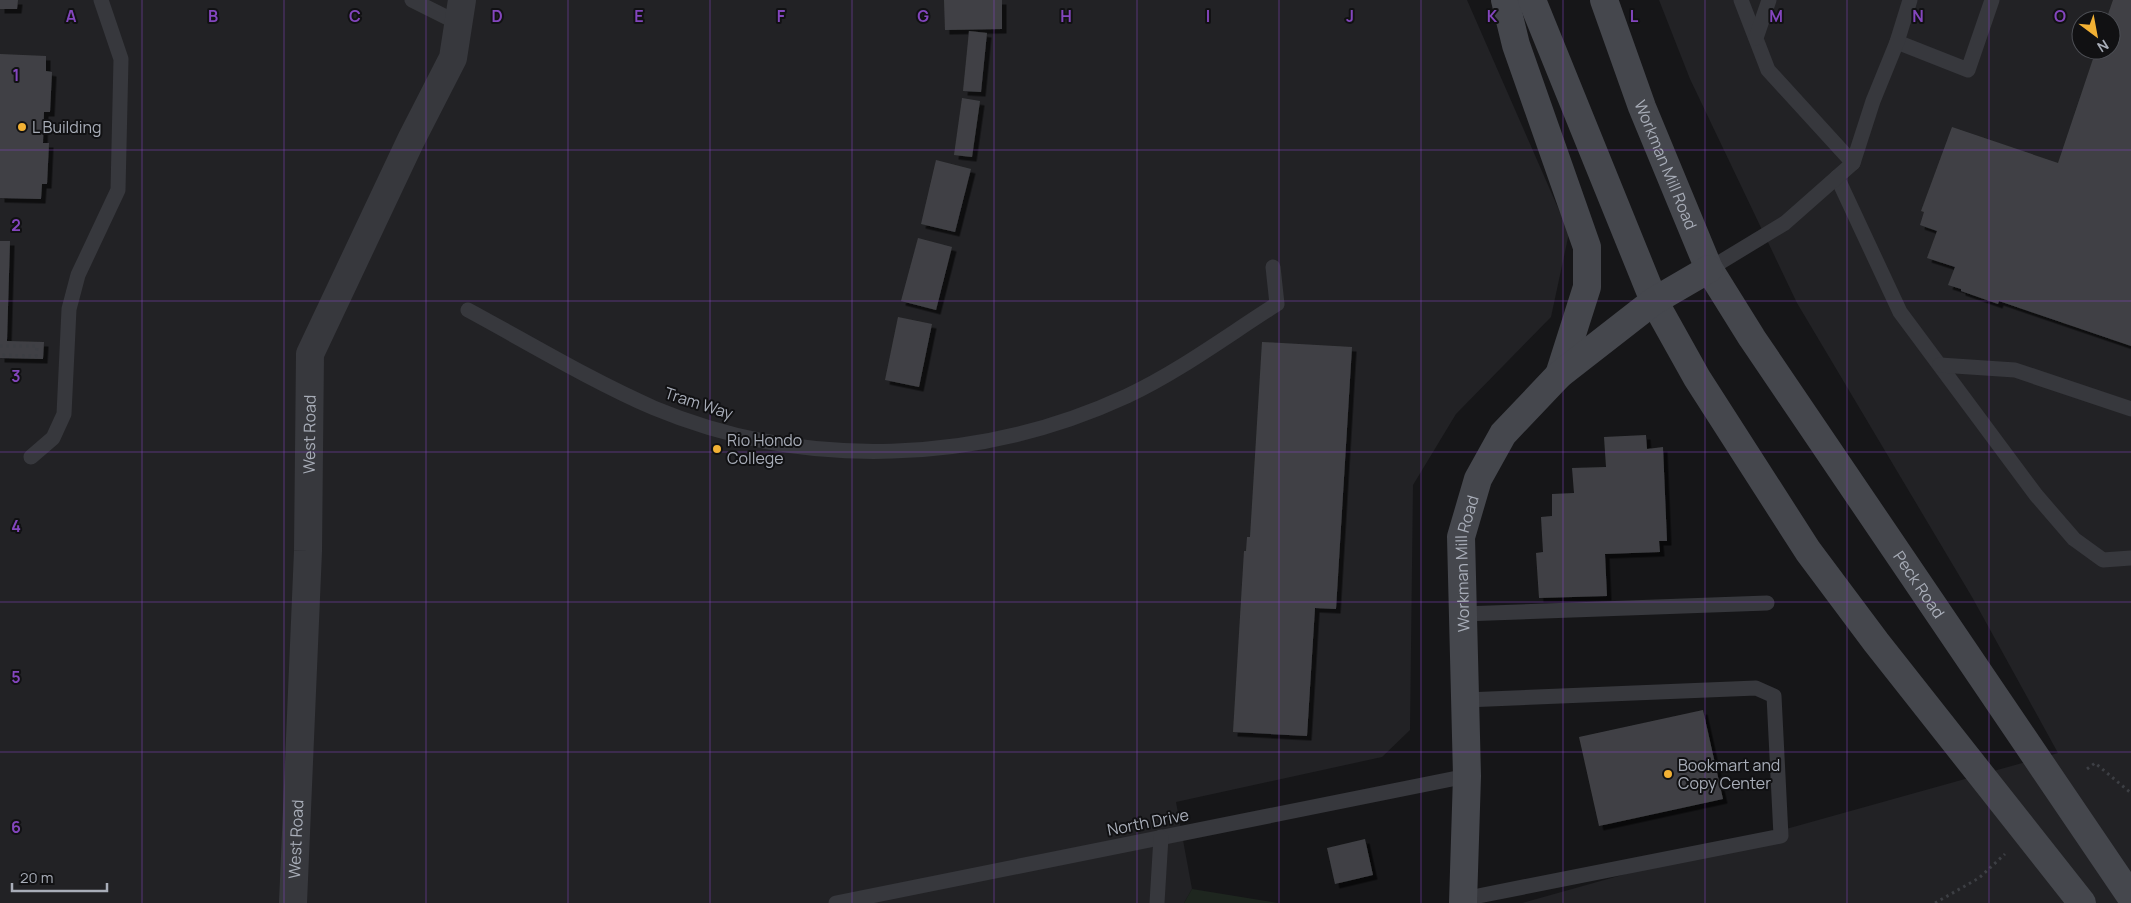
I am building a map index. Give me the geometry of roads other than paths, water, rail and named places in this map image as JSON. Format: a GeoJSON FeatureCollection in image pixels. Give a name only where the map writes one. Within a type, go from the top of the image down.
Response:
{"type":"FeatureCollection","features":[{"type":"Feature","properties":{"kind":"main road"},"geometry":{"type":"LineString","coordinates":[[1506,0],[1516,45],[1587,247],[1587,288],[1559,375]]}},
{"type":"Feature","properties":{"kind":"main road"},"geometry":{"type":"LineString","coordinates":[[1532,0],[1654,301],[1697,378],[1808,551],[1876,642],[2082,903]]}},
{"type":"Feature","properties":{"kind":"main road","name":"Workman Mill Road"},"geometry":{"type":"LineString","coordinates":[[1463,901],[1467,776],[1461,537],[1478,480],[1504,434],[1559,375],[1654,301],[1709,269],[1642,107],[1604,0]]}},
{"type":"Feature","properties":{"kind":"main road","name":"Peck Road"},"geometry":{"type":"LineString","coordinates":[[1709,269],[1752,338],[2131,897]]}},
{"type":"Feature","properties":{"kind":"street","name":"West Road"},"geometry":{"type":"LineString","coordinates":[[293,903],[308,551],[310,354],[411,140],[453,58],[460,11]]}},
{"type":"Feature","properties":{"kind":"lane"},"geometry":{"type":"LineString","coordinates":[[31,457],[53,438],[64,414],[69,308],[78,275],[118,190],[121,59],[101,0]]}},
{"type":"Feature","properties":{"kind":"lane"},"geometry":{"type":"LineString","coordinates":[[412,0],[460,11]]}},
{"type":"Feature","properties":{"kind":"lane"},"geometry":{"type":"LineString","coordinates":[[1742,0],[1768,70],[1853,163]]}},
{"type":"Feature","properties":{"kind":"lane"},"geometry":{"type":"LineString","coordinates":[[1756,38],[1768,0]]}},
{"type":"Feature","properties":{"kind":"lane"},"geometry":{"type":"LineString","coordinates":[[1709,269],[1785,223],[1853,163],[1873,101],[1897,42],[1910,0]]}},
{"type":"Feature","properties":{"kind":"lane"},"geometry":{"type":"LineString","coordinates":[[1897,42],[1968,70],[1992,0]]}},
{"type":"Feature","properties":{"kind":"lane"},"geometry":{"type":"LineString","coordinates":[[1837,177],[1900,312],[2036,495],[2074,539],[2103,560],[2131,558]]}},
{"type":"Feature","properties":{"kind":"lane","name":"Tram Way"},"geometry":{"type":"LineString","coordinates":[[468,310],[609,386],[655,408],[703,425],[752,438],[813,448],[857,452],[890,452],[959,446],[1030,432],[1078,416],[1153,382],[1277,304],[1273,267]]}},
{"type":"Feature","properties":{"kind":"lane"},"geometry":{"type":"LineString","coordinates":[[1940,364],[2015,370],[2131,409]]}},
{"type":"Feature","properties":{"kind":"lane"},"geometry":{"type":"LineString","coordinates":[[1462,614],[1766,604]]}},
{"type":"Feature","properties":{"kind":"lane"},"geometry":{"type":"LineString","coordinates":[[1463,901],[1781,836],[1774,696],[1756,688],[1465,700]]}},
{"type":"Feature","properties":{"kind":"lane","name":"North Drive"},"geometry":{"type":"LineString","coordinates":[[836,903],[1467,776]]}},
{"type":"Feature","properties":{"kind":"lane"},"geometry":{"type":"LineString","coordinates":[[1157,903],[1161,838]]}},
{"type":"Feature","properties":{"kind":"place","name":"L Building"},"geometry":{"type":"Point","coordinates":[22,127]}},
{"type":"Feature","properties":{"kind":"place","name":"Rio Hondo College"},"geometry":{"type":"Point","coordinates":[717,449]}},
{"type":"Feature","properties":{"kind":"place","name":"Bookmart and Copy Center"},"geometry":{"type":"Point","coordinates":[1668,774]}}]}
